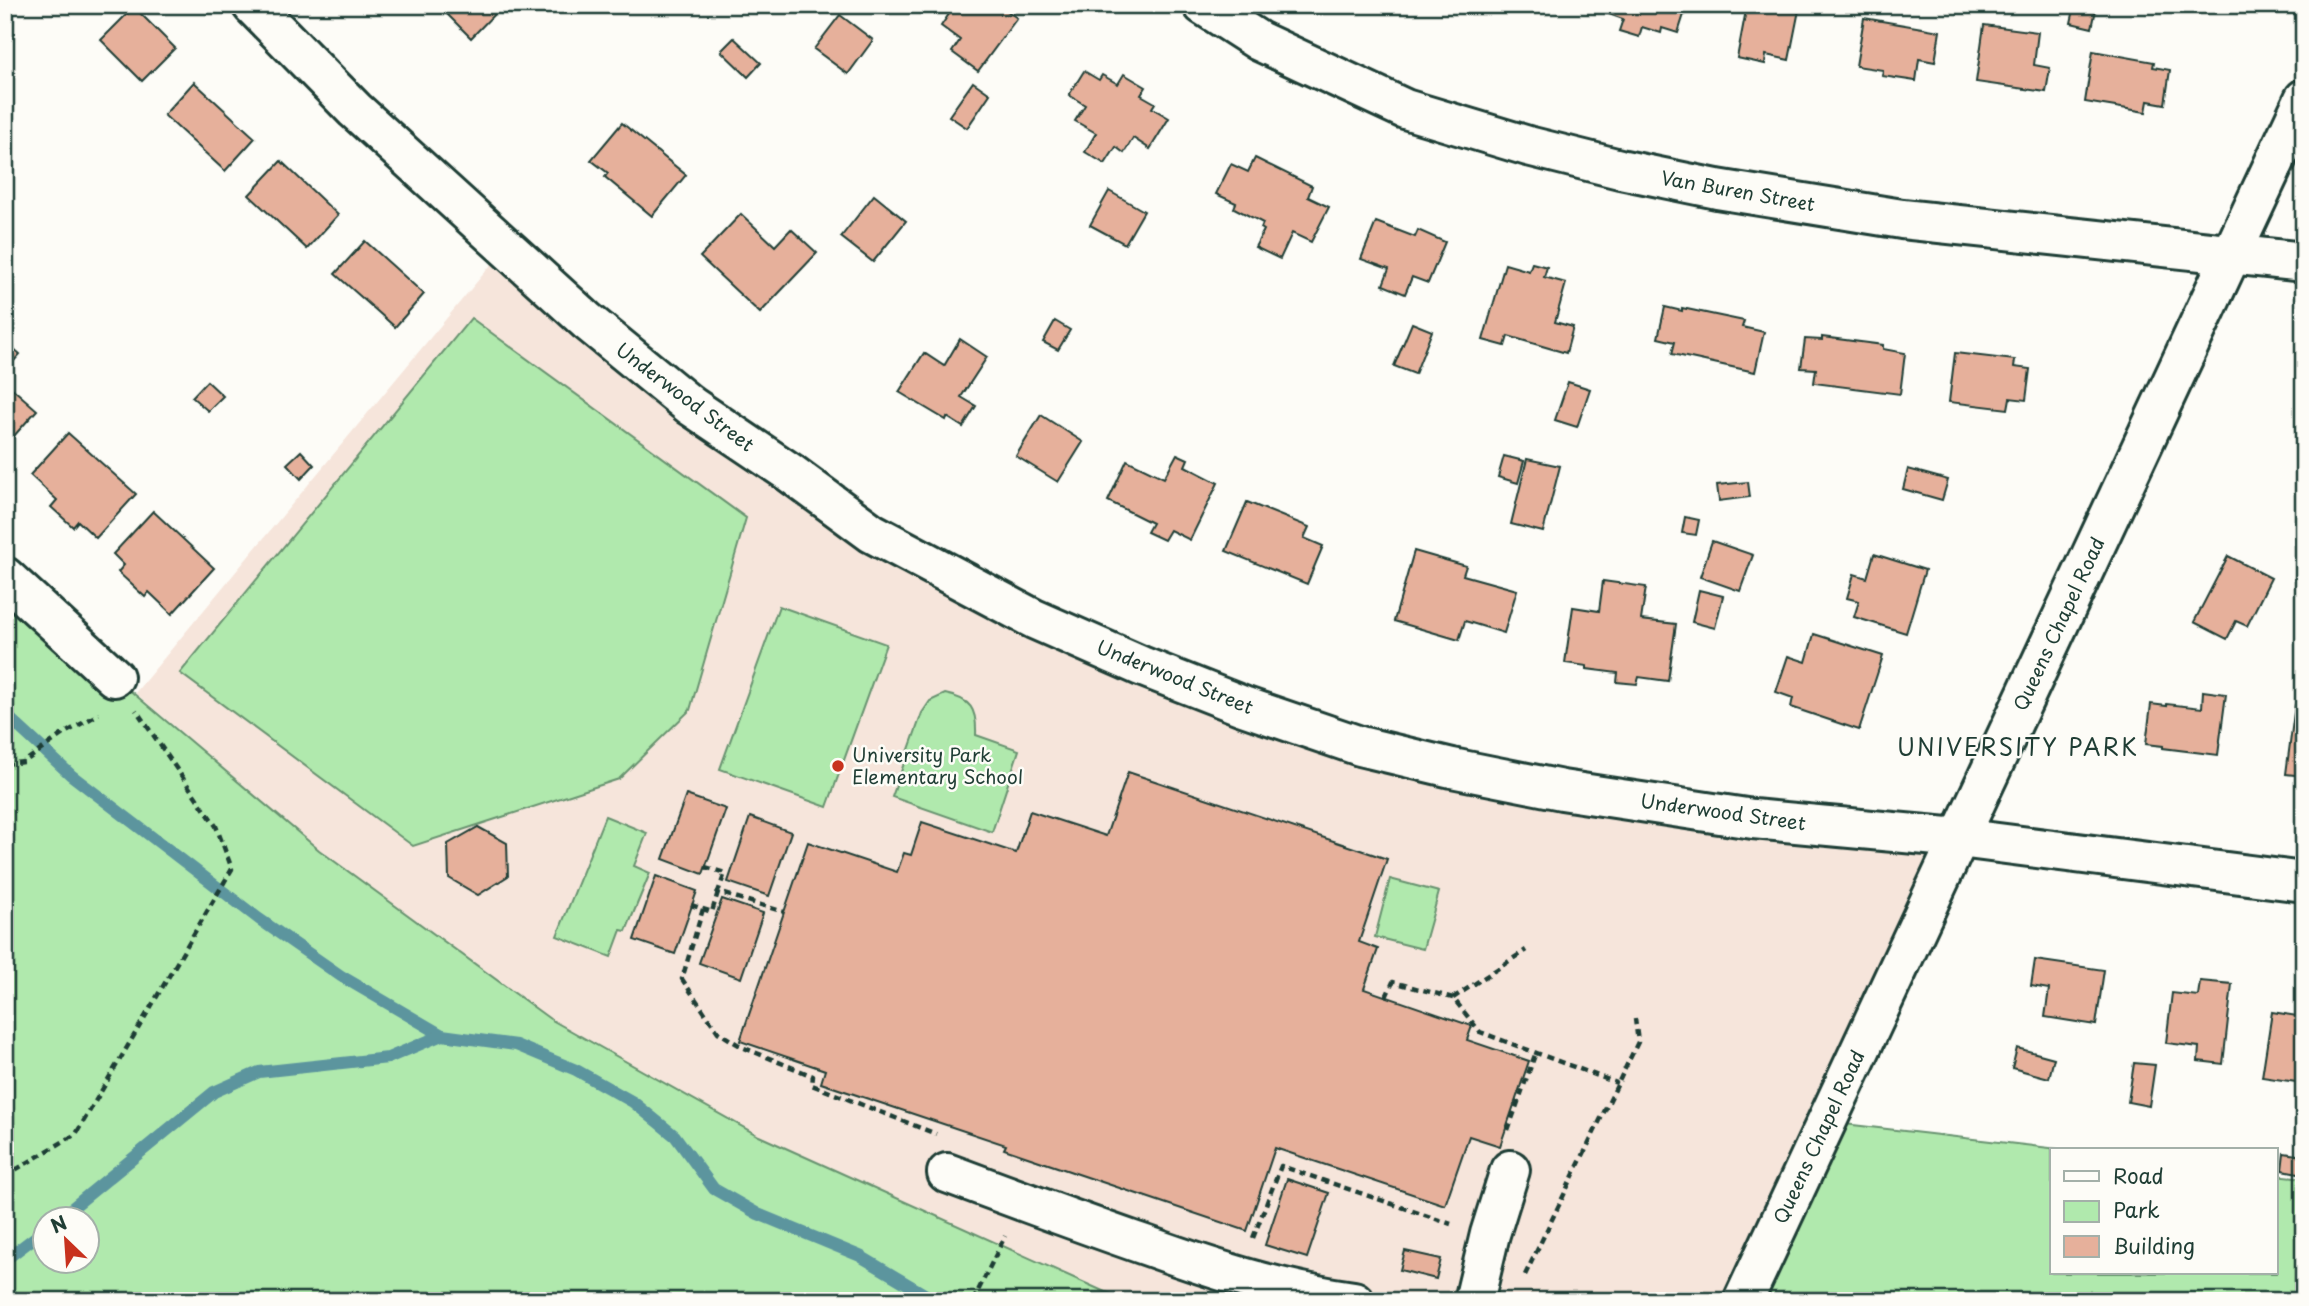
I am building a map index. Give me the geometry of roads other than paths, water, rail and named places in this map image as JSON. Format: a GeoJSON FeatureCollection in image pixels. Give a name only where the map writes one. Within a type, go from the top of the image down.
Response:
{"type":"FeatureCollection","features":[{"type":"Feature","properties":{"kind":"street","name":"Underwood Street"},"geometry":{"type":"LineString","coordinates":[[251,5],[355,110],[576,312],[691,406],[789,472],[872,533],[1034,619],[1141,666],[1243,706],[1360,746],[1562,790],[1726,815],[1959,838],[2304,882]]}},
{"type":"Feature","properties":{"kind":"street","name":"Van Buren Street"},"geometry":{"type":"LineString","coordinates":[[1203,5],[1259,41],[1405,108],[1490,135],[1620,169],[1717,189],[1902,219],[2304,262]]}},
{"type":"Feature","properties":{"kind":"street","name":"Queens Chapel Road"},"geometry":{"type":"LineString","coordinates":[[1743,1301],[2304,99]]}},
{"type":"Feature","properties":{"kind":"street"},"geometry":{"type":"LineString","coordinates":[[5,577],[114,677]]}},
{"type":"Feature","properties":{"kind":"street"},"geometry":{"type":"LineString","coordinates":[[1474,1301],[1490,1234],[1510,1170]]}},
{"type":"Feature","properties":{"kind":"street"},"geometry":{"type":"LineString","coordinates":[[947,1173],[1198,1264],[1256,1282],[1354,1301]]}},
{"type":"Feature","properties":{"kind":"waterway"},"geometry":{"type":"LineString","coordinates":[[5,714],[71,775],[259,919],[341,976],[442,1035]]}},
{"type":"Feature","properties":{"kind":"waterway"},"geometry":{"type":"LineString","coordinates":[[77,1204],[214,1092],[259,1072],[388,1058],[442,1035],[516,1045],[576,1070],[633,1102],[675,1136],[714,1189],[758,1214],[860,1256],[936,1301]]}},
{"type":"Feature","properties":{"kind":"waterway"},"geometry":{"type":"LineString","coordinates":[[5,1260],[32,1240]]}},
{"type":"Feature","properties":{"kind":"place","name":"University Park Elementary School"},"geometry":{"type":"Point","coordinates":[838,766]}},
{"type":"Feature","properties":{"kind":"district","name":"UNIVERSITY PARK"},"geometry":{"type":"Point","coordinates":[2018,748]}}]}
